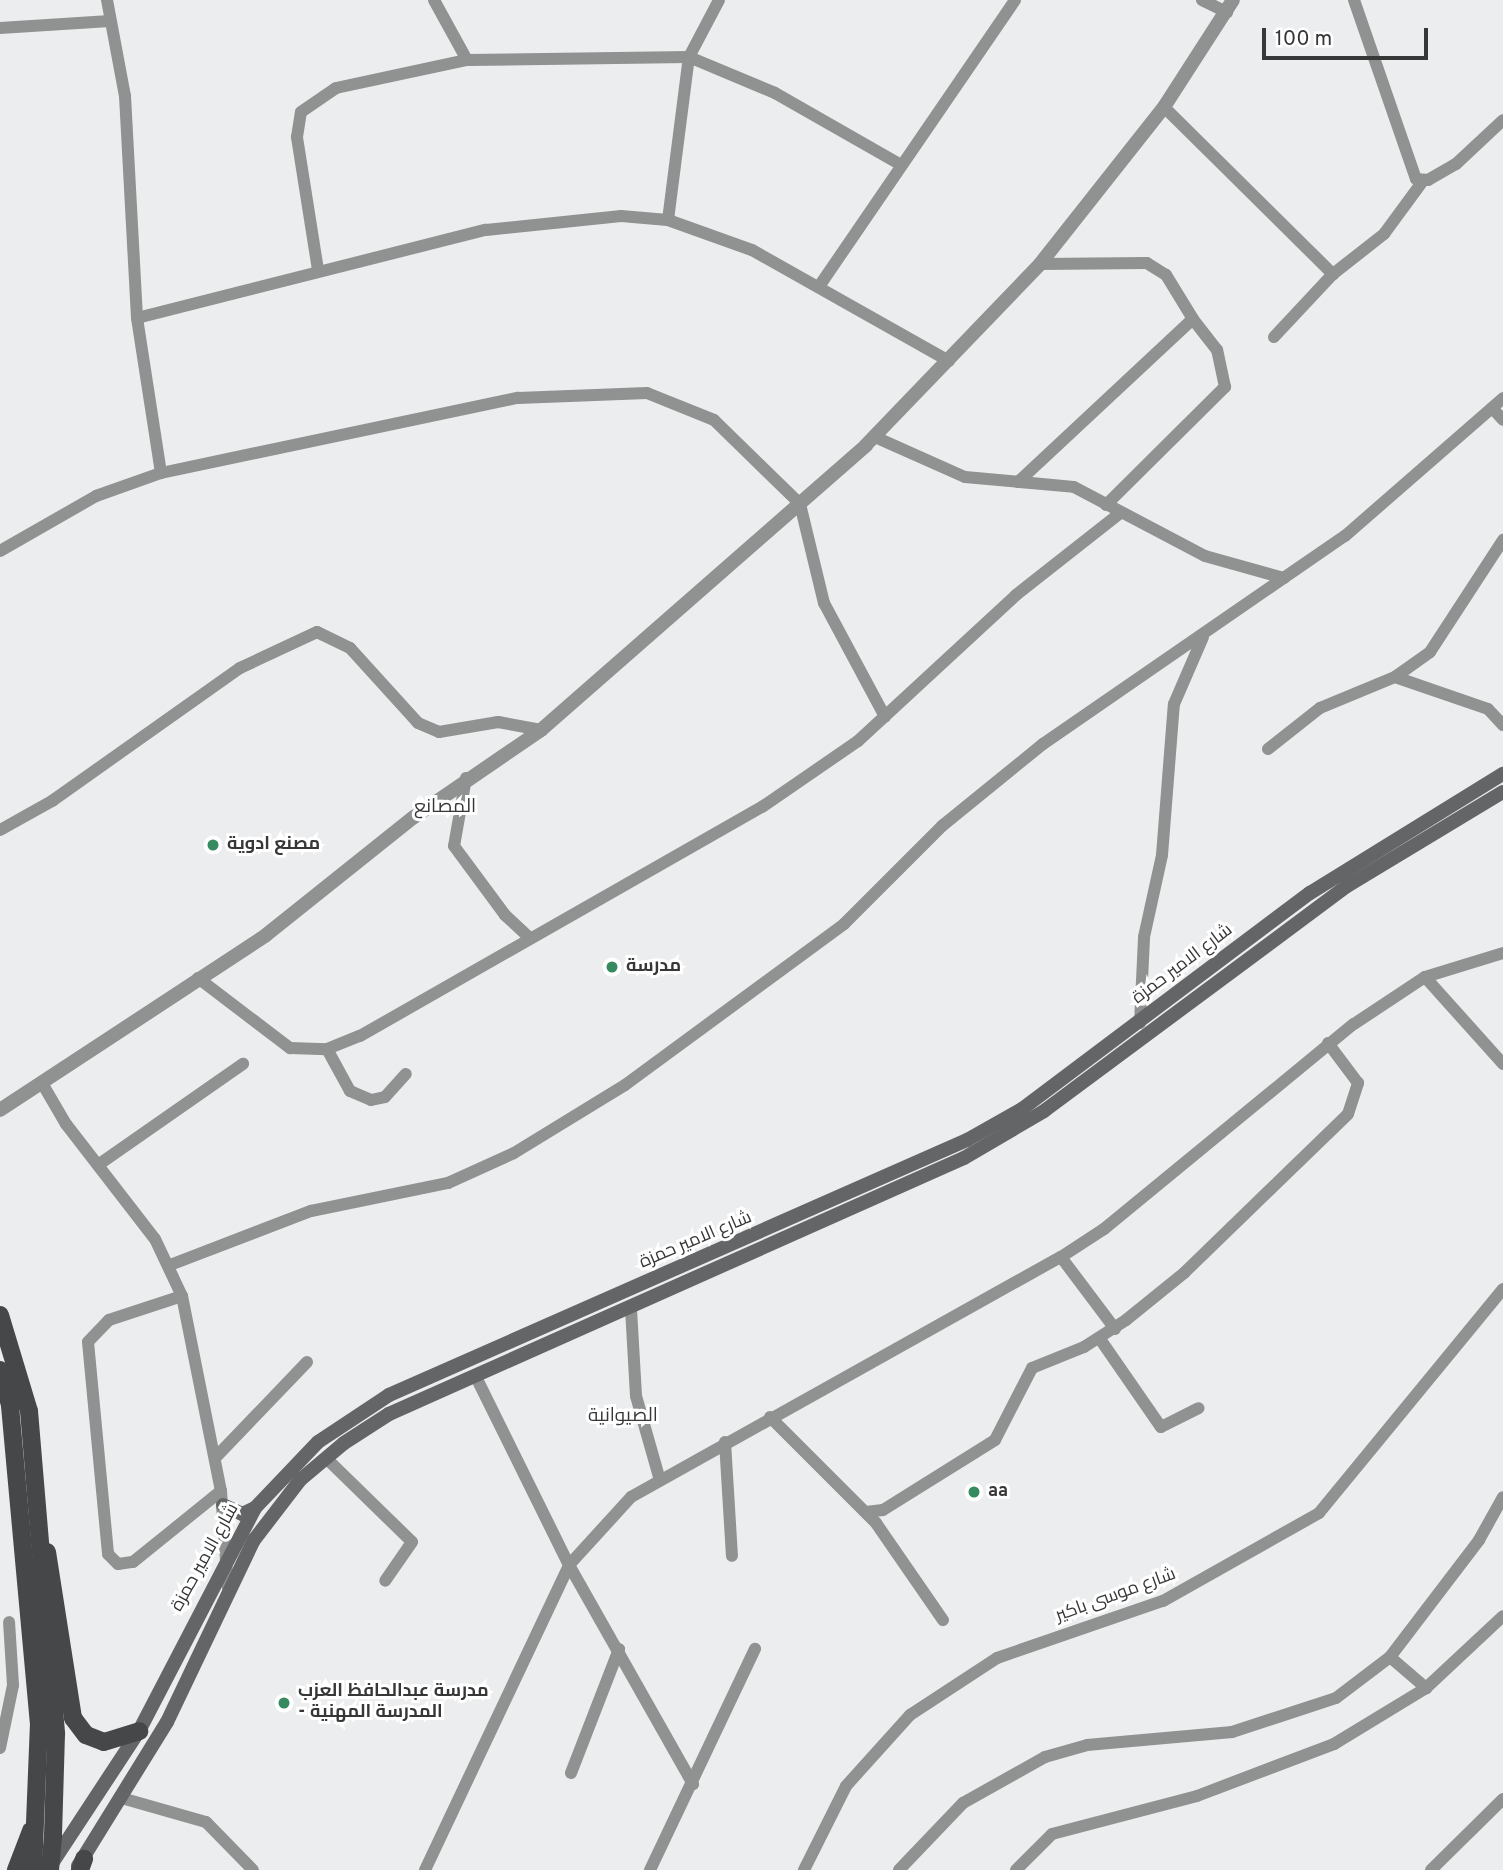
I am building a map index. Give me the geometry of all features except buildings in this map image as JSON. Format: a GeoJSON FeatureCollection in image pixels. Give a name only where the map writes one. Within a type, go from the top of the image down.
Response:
{"type":"FeatureCollection","features":[{"type":"Feature","properties":{"kind":"main road","name":"شارع الامير حمزة"},"geometry":{"type":"LineString","coordinates":[[48,1870],[139,1731],[189,1628],[255,1508],[292,1464],[389,1395],[917,1165],[1022,1109],[1226,956],[1382,844],[1503,774]]}},
{"type":"Feature","properties":{"kind":"main road","name":"شارع الامير حمزة"},"geometry":{"type":"LineString","coordinates":[[80,1866],[125,1799],[228,1588],[280,1504],[326,1458],[389,1414],[631,1309],[964,1158],[1044,1111],[1347,886],[1503,792]]}},
{"type":"Feature","properties":{"kind":"main road"},"geometry":{"type":"LineString","coordinates":[[1226,956],[1236,970]]}},
{"type":"Feature","properties":{"kind":"main road"},"geometry":{"type":"LineString","coordinates":[[0,1315],[29,1411],[40,1536],[56,1734],[53,1837],[48,1870]]}},
{"type":"Feature","properties":{"kind":"main road"},"geometry":{"type":"LineString","coordinates":[[0,1370],[10,1406],[30,1621],[38,1812],[33,1870]]}},
{"type":"Feature","properties":{"kind":"main road"},"geometry":{"type":"LineString","coordinates":[[222,1499],[242,1514],[255,1508]]}},
{"type":"Feature","properties":{"kind":"main road"},"geometry":{"type":"LineString","coordinates":[[40,1536],[56,1580],[73,1718],[94,1741],[115,1743],[139,1731]]}},
{"type":"Feature","properties":{"kind":"main road"},"geometry":{"type":"LineString","coordinates":[[189,1628],[206,1637]]}},
{"type":"Feature","properties":{"kind":"main road"},"geometry":{"type":"LineString","coordinates":[[16,1870],[38,1812]]}},
{"type":"Feature","properties":{"kind":"street"},"geometry":{"type":"LineString","coordinates":[[107,0],[125,96],[137,318],[161,473]]}},
{"type":"Feature","properties":{"kind":"street"},"geometry":{"type":"LineString","coordinates":[[434,0],[467,60]]}},
{"type":"Feature","properties":{"kind":"street"},"geometry":{"type":"LineString","coordinates":[[668,220],[689,57],[719,0]]}},
{"type":"Feature","properties":{"kind":"street"},"geometry":{"type":"LineString","coordinates":[[820,285],[1015,0]]}},
{"type":"Feature","properties":{"kind":"street"},"geometry":{"type":"LineString","coordinates":[[0,1110],[266,936],[466,778],[541,730],[875,437],[1040,264],[1164,107],[1230,6],[1202,0]]}},
{"type":"Feature","properties":{"kind":"street"},"geometry":{"type":"LineString","coordinates":[[1354,0],[1411,173],[1423,181]]}},
{"type":"Feature","properties":{"kind":"street"},"geometry":{"type":"LineString","coordinates":[[0,27],[110,21]]}},
{"type":"Feature","properties":{"kind":"street"},"geometry":{"type":"LineString","coordinates":[[318,270],[297,137],[301,111],[336,88],[467,60],[689,57],[785,97],[901,165]]}},
{"type":"Feature","properties":{"kind":"street"},"geometry":{"type":"LineString","coordinates":[[1164,107],[1333,274]]}},
{"type":"Feature","properties":{"kind":"street"},"geometry":{"type":"LineString","coordinates":[[1274,337],[1333,274],[1384,234],[1423,181],[1456,164],[1503,120]]}},
{"type":"Feature","properties":{"kind":"street"},"geometry":{"type":"LineString","coordinates":[[137,318],[318,270],[552,218],[668,220],[718,235],[820,285],[949,361]]}},
{"type":"Feature","properties":{"kind":"street"},"geometry":{"type":"LineString","coordinates":[[1040,264],[1147,263],[1166,275],[1217,350],[1225,387],[1106,505]]}},
{"type":"Feature","properties":{"kind":"street"},"geometry":{"type":"LineString","coordinates":[[1018,482],[1193,318]]}},
{"type":"Feature","properties":{"kind":"street"},"geometry":{"type":"LineString","coordinates":[[0,551],[96,496],[161,473],[518,398],[615,390],[697,410],[800,504],[824,603],[886,717]]}},
{"type":"Feature","properties":{"kind":"street"},"geometry":{"type":"LineString","coordinates":[[170,1265],[312,1211],[447,1184],[575,1116],[844,924],[942,826],[1044,744],[1204,636],[1284,578],[1414,480],[1503,398]]}},
{"type":"Feature","properties":{"kind":"street"},"geometry":{"type":"LineString","coordinates":[[1492,408],[1503,419]]}},
{"type":"Feature","properties":{"kind":"street"},"geometry":{"type":"LineString","coordinates":[[875,437],[965,477],[1074,487],[1119,514],[1205,556],[1284,578]]}},
{"type":"Feature","properties":{"kind":"street"},"geometry":{"type":"LineString","coordinates":[[198,978],[272,1040],[290,1048],[327,1049],[762,807],[886,717],[1016,595],[1119,514]]}},
{"type":"Feature","properties":{"kind":"street"},"geometry":{"type":"LineString","coordinates":[[1268,749],[1320,708],[1395,677],[1443,635],[1503,540]]}},
{"type":"Feature","properties":{"kind":"street"},"geometry":{"type":"LineString","coordinates":[[0,830],[52,801],[240,668],[317,632],[350,648],[418,723],[439,732],[498,722],[541,730]]}},
{"type":"Feature","properties":{"kind":"street"},"geometry":{"type":"LineString","coordinates":[[1140,1023],[1144,937],[1162,855],[1174,704],[1204,636]]}},
{"type":"Feature","properties":{"kind":"street"},"geometry":{"type":"LineString","coordinates":[[1395,677],[1488,709],[1503,725]]}},
{"type":"Feature","properties":{"kind":"street"},"geometry":{"type":"LineString","coordinates":[[466,778],[454,846],[505,915],[530,938]]}},
{"type":"Feature","properties":{"kind":"street"},"geometry":{"type":"LineString","coordinates":[[425,1870],[569,1565],[610,1516],[659,1477],[1061,1257],[1104,1229],[1328,1043],[1425,977],[1503,953]]}},
{"type":"Feature","properties":{"kind":"street"},"geometry":{"type":"LineString","coordinates":[[1425,977],[1503,1064]]}},
{"type":"Feature","properties":{"kind":"street"},"geometry":{"type":"LineString","coordinates":[[866,1512],[883,1510],[975,1456],[995,1440],[1032,1368],[1100,1339],[1115,1329],[1184,1273],[1352,1109],[1358,1083],[1328,1043]]}},
{"type":"Feature","properties":{"kind":"street"},"geometry":{"type":"LineString","coordinates":[[327,1049],[350,1091],[371,1100],[385,1097],[406,1073]]}},
{"type":"Feature","properties":{"kind":"street"},"geometry":{"type":"LineString","coordinates":[[98,1165],[243,1064]]}},
{"type":"Feature","properties":{"kind":"street"},"geometry":{"type":"LineString","coordinates":[[42,1083],[170,1265],[182,1296],[222,1499],[228,1588]]}},
{"type":"Feature","properties":{"kind":"street"},"geometry":{"type":"LineString","coordinates":[[1061,1257],[1115,1329]]}},
{"type":"Feature","properties":{"kind":"street","name":"شارع موسى باكير"},"geometry":{"type":"LineString","coordinates":[[804,1870],[846,1786],[910,1715],[998,1658],[1163,1601],[1319,1513],[1503,1289]]}},
{"type":"Feature","properties":{"kind":"street"},"geometry":{"type":"LineString","coordinates":[[182,1296],[109,1320],[88,1342],[108,1554],[118,1564],[133,1562],[222,1499]]}},
{"type":"Feature","properties":{"kind":"street"},"geometry":{"type":"LineString","coordinates":[[631,1309],[636,1396],[659,1477]]}},
{"type":"Feature","properties":{"kind":"street"},"geometry":{"type":"LineString","coordinates":[[1100,1339],[1161,1427],[1199,1408]]}},
{"type":"Feature","properties":{"kind":"street"},"geometry":{"type":"LineString","coordinates":[[215,1458],[307,1362]]}},
{"type":"Feature","properties":{"kind":"street"},"geometry":{"type":"LineString","coordinates":[[475,1375],[569,1565],[619,1649],[693,1784]]}},
{"type":"Feature","properties":{"kind":"street"},"geometry":{"type":"LineString","coordinates":[[771,1418],[866,1512],[943,1620]]}},
{"type":"Feature","properties":{"kind":"street"},"geometry":{"type":"LineString","coordinates":[[725,1442],[732,1556]]}},
{"type":"Feature","properties":{"kind":"street"},"geometry":{"type":"LineString","coordinates":[[326,1458],[412,1542],[385,1581]]}},
{"type":"Feature","properties":{"kind":"street"},"geometry":{"type":"LineString","coordinates":[[899,1870],[963,1803],[1045,1757],[1087,1745],[1188,1739],[1265,1724],[1336,1698],[1390,1657],[1433,1605],[1503,1497]]}},
{"type":"Feature","properties":{"kind":"street"},"geometry":{"type":"LineString","coordinates":[[1016,1870],[1052,1834],[1293,1765],[1426,1688],[1503,1616]]}},
{"type":"Feature","properties":{"kind":"street"},"geometry":{"type":"LineString","coordinates":[[0,1748],[13,1685],[5,1622],[30,1621]]}},
{"type":"Feature","properties":{"kind":"street"},"geometry":{"type":"LineString","coordinates":[[571,1773],[619,1649]]}},
{"type":"Feature","properties":{"kind":"street"},"geometry":{"type":"LineString","coordinates":[[650,1870],[755,1649]]}},
{"type":"Feature","properties":{"kind":"street"},"geometry":{"type":"LineString","coordinates":[[1390,1657],[1426,1688]]}},
{"type":"Feature","properties":{"kind":"street"},"geometry":{"type":"LineString","coordinates":[[125,1799],[206,1822],[253,1870]]}},
{"type":"Feature","properties":{"kind":"street"},"geometry":{"type":"LineString","coordinates":[[1431,1870],[1503,1799]]}},
{"type":"Feature","properties":{"kind":"place","name":"مصنع ادوية"},"geometry":{"type":"Point","coordinates":[213,845]}},
{"type":"Feature","properties":{"kind":"place","name":"مدرسة"},"geometry":{"type":"Point","coordinates":[612,967]}},
{"type":"Feature","properties":{"kind":"place","name":"aa"},"geometry":{"type":"Point","coordinates":[974,1492]}},
{"type":"Feature","properties":{"kind":"place","name":"مدرسة عبدالحافظ العزب - المدرسة المهنية"},"geometry":{"type":"Point","coordinates":[284,1703]}},
{"type":"Feature","properties":{"kind":"district","name":"المصانع"},"geometry":{"type":"Point","coordinates":[445,808]}},
{"type":"Feature","properties":{"kind":"district","name":"الصيوانية"},"geometry":{"type":"Point","coordinates":[623,1417]}}]}
